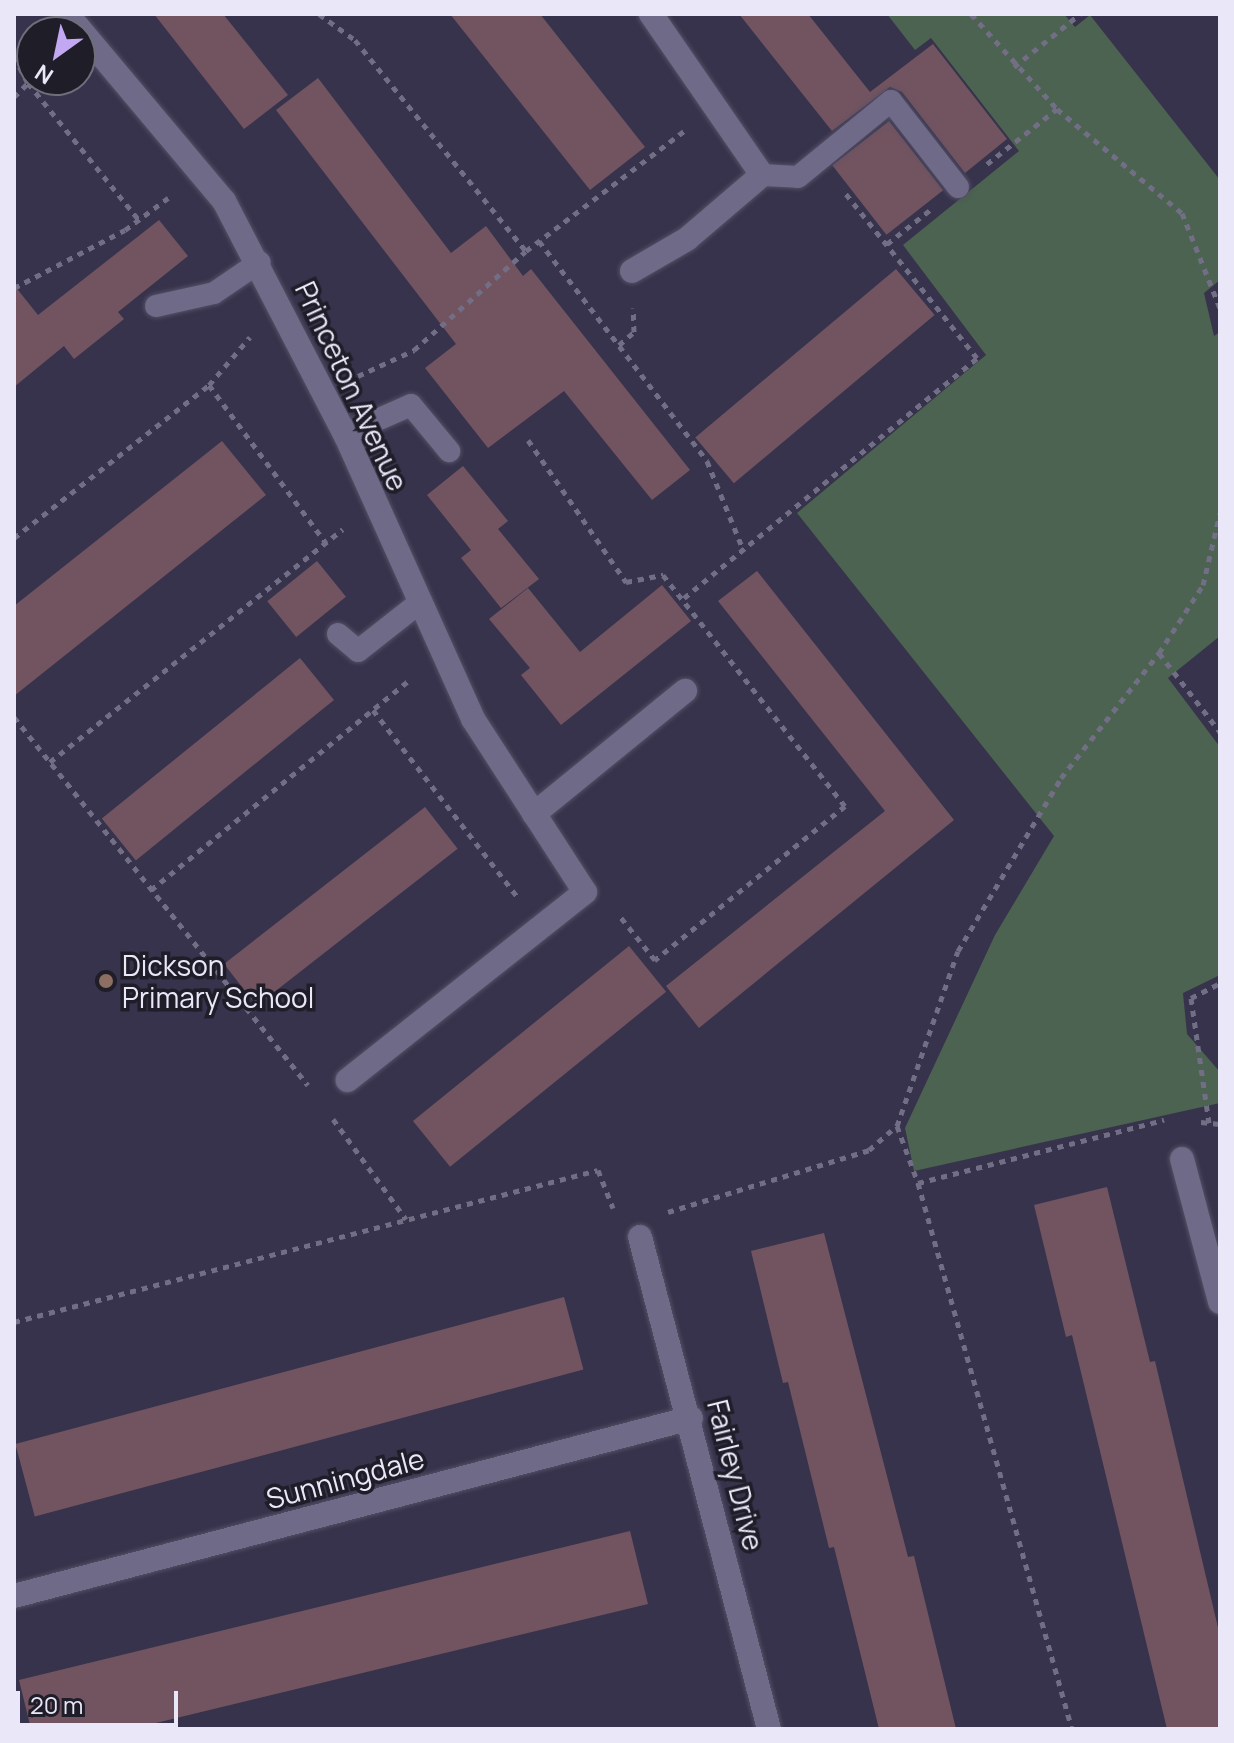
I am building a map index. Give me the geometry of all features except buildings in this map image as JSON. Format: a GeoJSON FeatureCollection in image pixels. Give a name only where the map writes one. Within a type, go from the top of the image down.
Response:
{"type":"FeatureCollection","features":[{"type":"Feature","properties":{"kind":"street","name":"Princeton Avenue"},"geometry":{"type":"LineString","coordinates":[[67,14],[203,172],[260,262],[345,434],[473,719],[585,892],[348,1080]]}},
{"type":"Feature","properties":{"kind":"street"},"geometry":{"type":"LineString","coordinates":[[632,271],[687,239],[762,175],[651,14]]}},
{"type":"Feature","properties":{"kind":"street"},"geometry":{"type":"LineString","coordinates":[[534,814],[685,691]]}},
{"type":"Feature","properties":{"kind":"street"},"geometry":{"type":"LineString","coordinates":[[1182,1159],[1220,1302]]}},
{"type":"Feature","properties":{"kind":"street","name":"Fairley Drive"},"geometry":{"type":"LineString","coordinates":[[640,1237],[691,1418],[769,1729]]}},
{"type":"Feature","properties":{"kind":"street","name":"Sunningdale"},"geometry":{"type":"LineString","coordinates":[[14,1596],[691,1418]]}},
{"type":"Feature","properties":{"kind":"lane"},"geometry":{"type":"LineString","coordinates":[[762,175],[798,177],[891,101],[958,187]]}},
{"type":"Feature","properties":{"kind":"lane"},"geometry":{"type":"LineString","coordinates":[[156,306],[214,293],[260,262]]}},
{"type":"Feature","properties":{"kind":"lane"},"geometry":{"type":"LineString","coordinates":[[345,434],[411,405],[449,451]]}},
{"type":"Feature","properties":{"kind":"lane"},"geometry":{"type":"LineString","coordinates":[[338,634],[358,651],[419,603]]}},
{"type":"Feature","properties":{"kind":"path"},"geometry":{"type":"LineString","coordinates":[[319,14],[355,40],[526,251]]}},
{"type":"Feature","properties":{"kind":"path"},"geometry":{"type":"LineString","coordinates":[[971,14],[1014,67],[1182,213],[1220,308]]}},
{"type":"Feature","properties":{"kind":"path"},"geometry":{"type":"LineString","coordinates":[[1014,67],[1080,14]]}},
{"type":"Feature","properties":{"kind":"path"},"geometry":{"type":"LineString","coordinates":[[39,96],[139,220]]}},
{"type":"Feature","properties":{"kind":"path"},"geometry":{"type":"LineString","coordinates":[[324,393],[414,350],[526,251],[717,106]]}},
{"type":"Feature","properties":{"kind":"path"},"geometry":{"type":"LineString","coordinates":[[684,598],[977,358],[819,160]]}},
{"type":"Feature","properties":{"kind":"path"},"geometry":{"type":"LineString","coordinates":[[14,288],[139,220],[203,172]]}},
{"type":"Feature","properties":{"kind":"path"},"geometry":{"type":"LineString","coordinates":[[539,241],[707,461],[743,549]]}},
{"type":"Feature","properties":{"kind":"path"},"geometry":{"type":"LineString","coordinates":[[14,538],[209,385],[279,301]]}},
{"type":"Feature","properties":{"kind":"path"},"geometry":{"type":"LineString","coordinates":[[209,385],[326,543]]}},
{"type":"Feature","properties":{"kind":"path"},"geometry":{"type":"LineString","coordinates":[[50,762],[375,504]]}},
{"type":"Feature","properties":{"kind":"path"},"geometry":{"type":"LineString","coordinates":[[14,1322],[598,1170],[615,1213],[640,1237],[667,1212],[869,1150],[897,1126],[958,951],[1061,778],[1159,653],[1203,585],[1220,513]]}},
{"type":"Feature","properties":{"kind":"path"},"geometry":{"type":"LineString","coordinates":[[1159,653],[1220,732]]}},
{"type":"Feature","properties":{"kind":"path"},"geometry":{"type":"LineString","coordinates":[[151,890],[442,654]]}},
{"type":"Feature","properties":{"kind":"path"},"geometry":{"type":"LineString","coordinates":[[373,710],[541,927]]}},
{"type":"Feature","properties":{"kind":"path"},"geometry":{"type":"LineString","coordinates":[[14,717],[316,1096]]}},
{"type":"Feature","properties":{"kind":"path"},"geometry":{"type":"LineString","coordinates":[[1209,1123],[1191,998],[1220,983]]}},
{"type":"Feature","properties":{"kind":"path"},"geometry":{"type":"LineString","coordinates":[[325,1108],[406,1219]]}},
{"type":"Feature","properties":{"kind":"path"},"geometry":{"type":"LineString","coordinates":[[918,1183],[1171,1118]]}},
{"type":"Feature","properties":{"kind":"path"},"geometry":{"type":"LineString","coordinates":[[1197,1121],[1220,1124]]}},
{"type":"Feature","properties":{"kind":"path"},"geometry":{"type":"LineString","coordinates":[[897,1126],[918,1183],[1072,1729]]}},
{"type":"Feature","properties":{"kind":"green space"},"geometry":{"type":"Polygon","coordinates":[[[887,14],[1064,14],[1075,27],[1090,15],[1220,180],[1220,280],[1204,293],[1214,336],[1220,332],[1220,636],[1168,678],[1220,747],[1220,975],[1183,993],[1187,1034],[1220,1072],[1220,1103],[914,1171],[905,1128],[995,935],[1054,836],[797,513],[986,355],[903,245],[1019,151],[931,38],[915,50],[887,14]]]}},
{"type":"Feature","properties":{"kind":"place","name":"Dickson Primary School"},"geometry":{"type":"Point","coordinates":[106,981]}}]}
